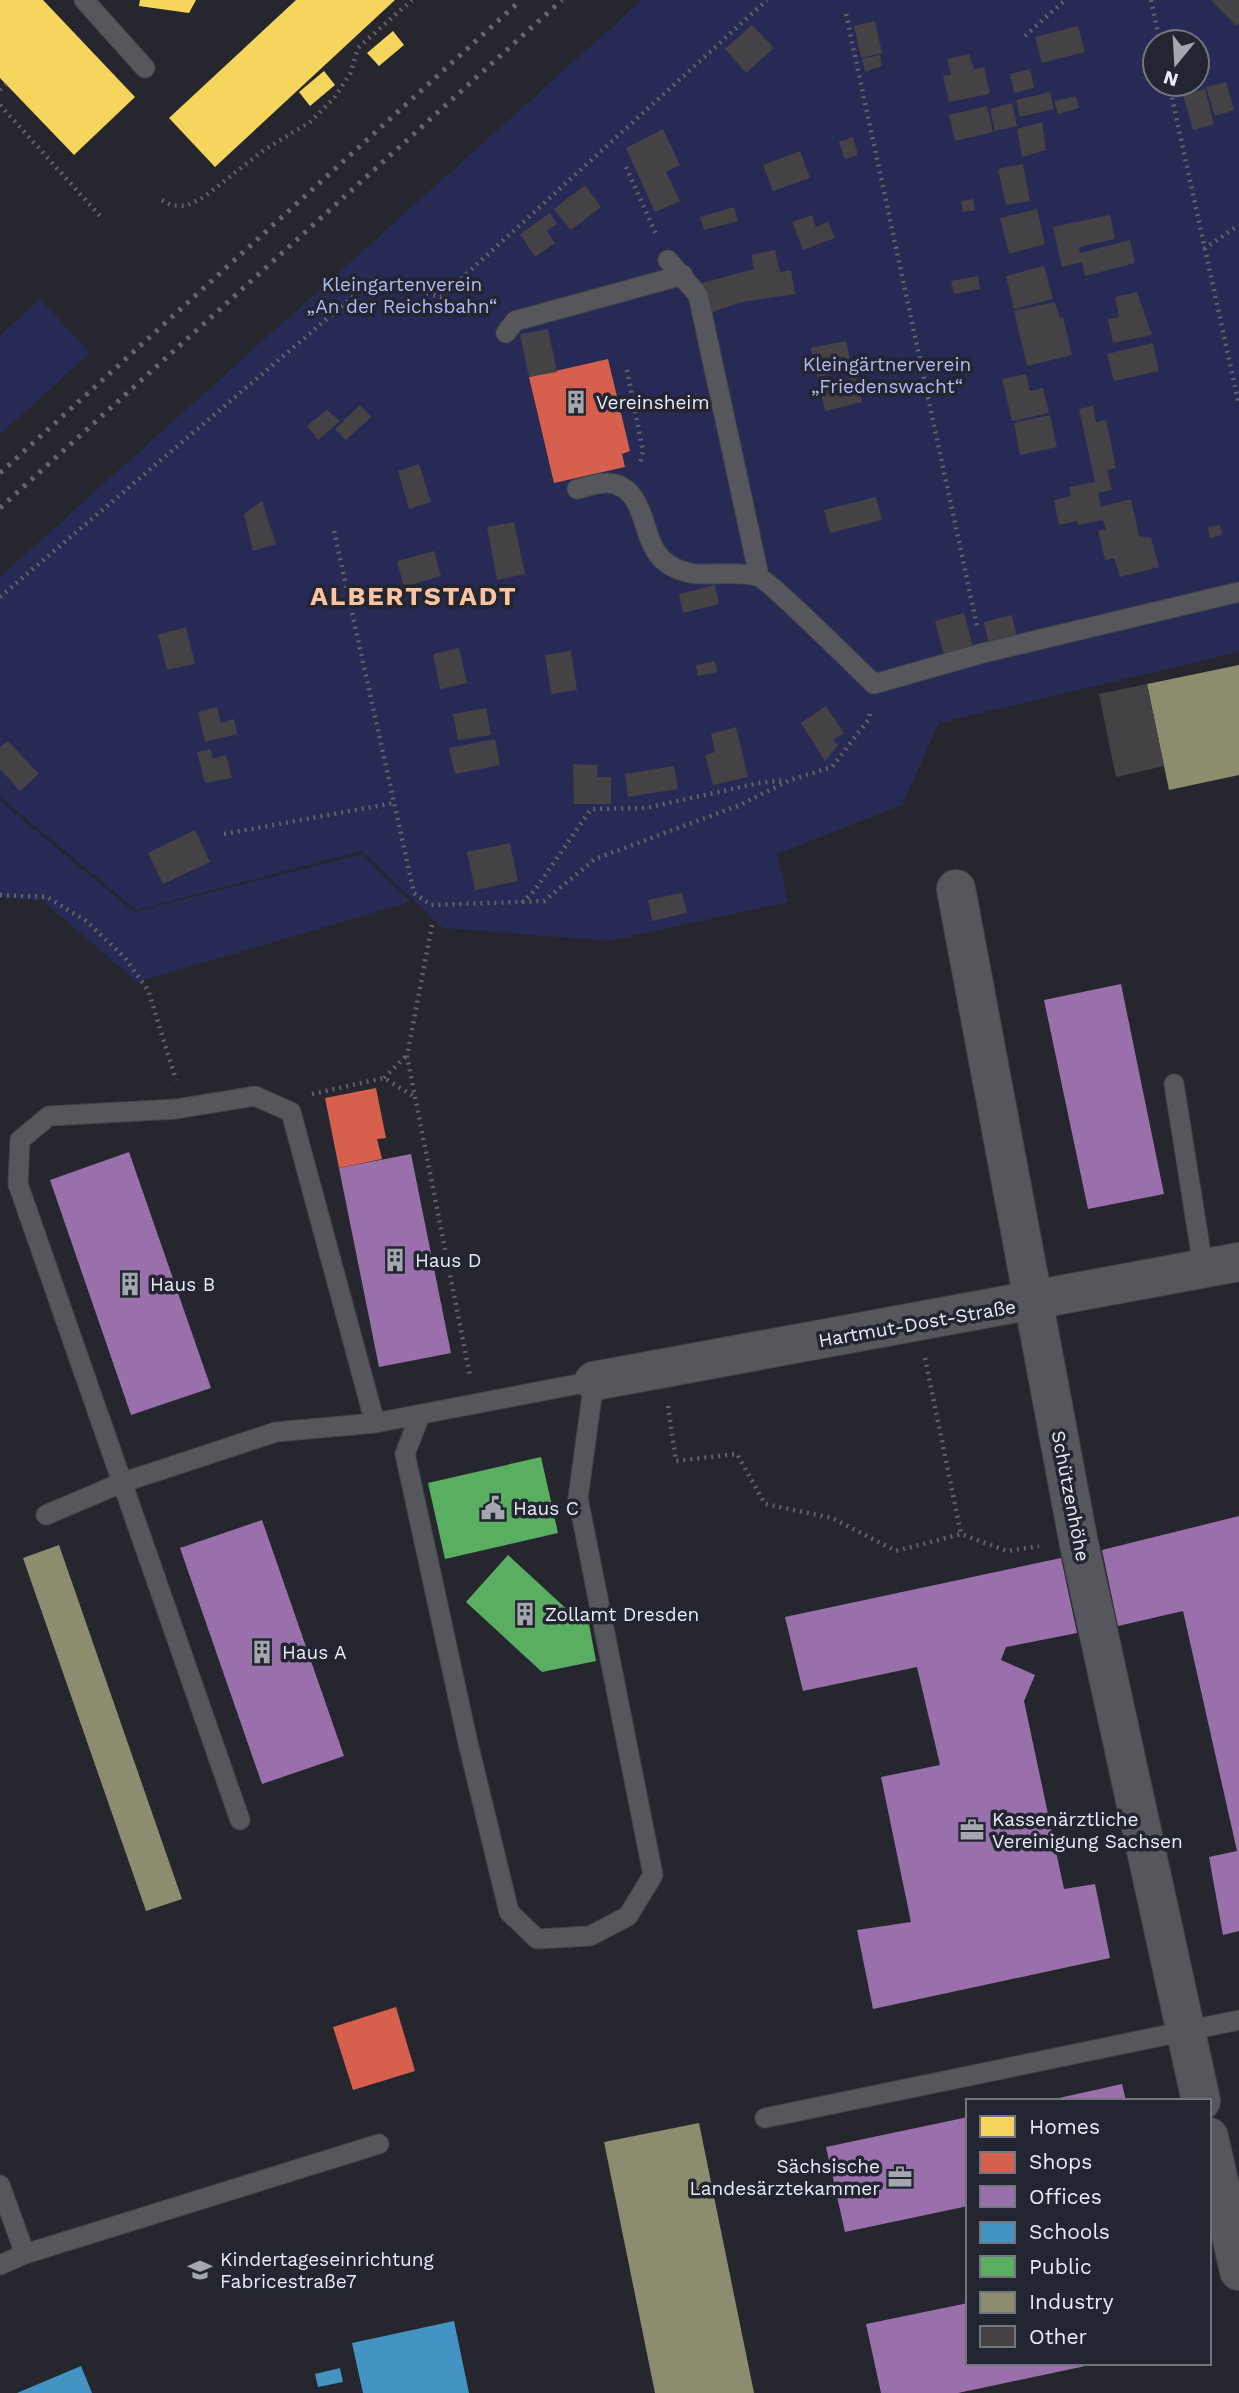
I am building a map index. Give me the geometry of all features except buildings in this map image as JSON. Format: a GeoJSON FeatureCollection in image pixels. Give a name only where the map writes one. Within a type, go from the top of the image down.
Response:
{"type":"FeatureCollection","features":[{"type":"Feature","properties":{"kind":"street","name":"Schützenhöhe"},"geometry":{"type":"LineString","coordinates":[[956,888],[1078,1539],[1201,2099]]}},
{"type":"Feature","properties":{"kind":"street","name":"Hartmut-Dost-Straße"},"geometry":{"type":"LineString","coordinates":[[594,1381],[1035,1302],[1221,1264]]}},
{"type":"Feature","properties":{"kind":"street"},"geometry":{"type":"LineString","coordinates":[[1211,2146],[1239,2271]]}},
{"type":"Feature","properties":{"kind":"lane"},"geometry":{"type":"LineString","coordinates":[[84,0],[145,68]]}},
{"type":"Feature","properties":{"kind":"lane"},"geometry":{"type":"LineString","coordinates":[[668,260],[698,295],[759,576],[874,684],[983,653],[1239,592]]}},
{"type":"Feature","properties":{"kind":"lane"},"geometry":{"type":"LineString","coordinates":[[506,333],[515,321],[683,275]]}},
{"type":"Feature","properties":{"kind":"lane"},"geometry":{"type":"LineString","coordinates":[[577,489],[608,482],[629,491],[641,512],[654,550],[664,562],[694,573],[759,576]]}},
{"type":"Feature","properties":{"kind":"lane"},"geometry":{"type":"LineString","coordinates":[[1174,1084],[1221,1264]]}},
{"type":"Feature","properties":{"kind":"lane"},"geometry":{"type":"LineString","coordinates":[[240,1820],[18,1184],[20,1140],[50,1116],[180,1108],[255,1096],[291,1112],[375,1423]]}},
{"type":"Feature","properties":{"kind":"lane"},"geometry":{"type":"LineString","coordinates":[[46,1515],[121,1483],[276,1432],[375,1423],[594,1381],[578,1498],[653,1875],[628,1916],[590,1936],[537,1939],[509,1912],[468,1743],[405,1454],[420,1415]]}},
{"type":"Feature","properties":{"kind":"lane"},"geometry":{"type":"LineString","coordinates":[[765,2118],[1239,2020]]}},
{"type":"Feature","properties":{"kind":"lane"},"geometry":{"type":"LineString","coordinates":[[0,2265],[25,2254],[379,2144]]}},
{"type":"Feature","properties":{"kind":"lane"},"geometry":{"type":"LineString","coordinates":[[0,2185],[25,2254]]}},
{"type":"Feature","properties":{"kind":"path"},"geometry":{"type":"LineString","coordinates":[[162,200],[171,205],[186,206],[204,197],[264,150],[310,122],[334,98],[350,74],[358,48],[412,0]]}},
{"type":"Feature","properties":{"kind":"path"},"geometry":{"type":"LineString","coordinates":[[0,597],[375,278],[441,296],[767,0]]}},
{"type":"Feature","properties":{"kind":"path"},"geometry":{"type":"LineString","coordinates":[[1025,36],[1065,0]]}},
{"type":"Feature","properties":{"kind":"path"},"geometry":{"type":"LineString","coordinates":[[1151,0],[1157,28]]}},
{"type":"Feature","properties":{"kind":"path"},"geometry":{"type":"LineString","coordinates":[[846,14],[983,653]]}},
{"type":"Feature","properties":{"kind":"path"},"geometry":{"type":"LineString","coordinates":[[0,90],[6,84]]}},
{"type":"Feature","properties":{"kind":"path"},"geometry":{"type":"LineString","coordinates":[[1172,98],[1239,405]]}},
{"type":"Feature","properties":{"kind":"path"},"geometry":{"type":"LineString","coordinates":[[0,105],[100,216]]}},
{"type":"Feature","properties":{"kind":"path"},"geometry":{"type":"LineString","coordinates":[[626,167],[668,260]]}},
{"type":"Feature","properties":{"kind":"path"},"geometry":{"type":"LineString","coordinates":[[1204,249],[1239,225]]}},
{"type":"Feature","properties":{"kind":"path"},"geometry":{"type":"LineString","coordinates":[[627,370],[643,451],[639,471],[629,491]]}},
{"type":"Feature","properties":{"kind":"path"},"geometry":{"type":"LineString","coordinates":[[334,531],[414,893],[431,905],[544,901],[595,859],[740,805],[790,780],[832,767],[869,719],[874,684]]}},
{"type":"Feature","properties":{"kind":"path"},"geometry":{"type":"LineString","coordinates":[[522,903],[535,890],[591,809],[646,808],[759,783],[790,780]]}},
{"type":"Feature","properties":{"kind":"path"},"geometry":{"type":"LineString","coordinates":[[223,834],[394,803]]}},
{"type":"Feature","properties":{"kind":"path"},"geometry":{"type":"LineString","coordinates":[[0,895],[47,897],[86,921],[125,958],[148,990],[180,1108]]}},
{"type":"Feature","properties":{"kind":"path"},"geometry":{"type":"LineString","coordinates":[[432,925],[407,1056],[476,1404]]}},
{"type":"Feature","properties":{"kind":"path"},"geometry":{"type":"LineString","coordinates":[[291,1112],[309,1095],[384,1078],[407,1056]]}},
{"type":"Feature","properties":{"kind":"path"},"geometry":{"type":"LineString","coordinates":[[384,1078],[415,1098]]}},
{"type":"Feature","properties":{"kind":"path"},"geometry":{"type":"LineString","coordinates":[[917,1323],[961,1534]]}},
{"type":"Feature","properties":{"kind":"path"},"geometry":{"type":"LineString","coordinates":[[663,1368],[676,1461],[737,1454],[765,1504],[832,1518],[896,1551],[961,1534],[1007,1551],[1078,1539]]}},
{"type":"Feature","properties":{"kind":"green space","name":"Kleingärtnerverein „Friedenswacht“"},"geometry":{"type":"Polygon","coordinates":[[[642,0],[1239,0],[1239,652],[939,723],[902,805],[777,854],[788,902],[609,941],[443,928],[362,851],[136,910],[0,797],[0,577],[642,0]]]}},
{"type":"Feature","properties":{"kind":"green space"},"geometry":{"type":"Polygon","coordinates":[[[40,299],[90,353],[0,434],[0,336],[40,299]]]}},
{"type":"Feature","properties":{"kind":"green space"},"geometry":{"type":"Polygon","coordinates":[[[0,801],[134,912],[362,854],[411,902],[137,982],[43,901],[0,897],[0,801]]]}},
{"type":"Feature","properties":{"kind":"railway"},"geometry":{"type":"LineString","coordinates":[[0,473],[521,0]]}},
{"type":"Feature","properties":{"kind":"railway"},"geometry":{"type":"LineString","coordinates":[[0,508],[562,0]]}},
{"type":"Feature","properties":{"kind":"place","name":"Vereinsheim"},"geometry":{"type":"Point","coordinates":[576,402]}},
{"type":"Feature","properties":{"kind":"place","name":"Haus D"},"geometry":{"type":"Point","coordinates":[395,1260]}},
{"type":"Feature","properties":{"kind":"place","name":"Haus B"},"geometry":{"type":"Point","coordinates":[130,1284]}},
{"type":"Feature","properties":{"kind":"place","name":"Haus C"},"geometry":{"type":"Point","coordinates":[493,1508]}},
{"type":"Feature","properties":{"kind":"place","name":"Zollamt Dresden"},"geometry":{"type":"Point","coordinates":[525,1614]}},
{"type":"Feature","properties":{"kind":"place","name":"Haus A"},"geometry":{"type":"Point","coordinates":[262,1652]}},
{"type":"Feature","properties":{"kind":"place","name":"Kassenärztliche Vereinigung Sachsen"},"geometry":{"type":"Point","coordinates":[972,1830]}},
{"type":"Feature","properties":{"kind":"place","name":"Sächsische Landesärztekammer"},"geometry":{"type":"Point","coordinates":[900,2177]}},
{"type":"Feature","properties":{"kind":"place","name":"Kindertageseinrichtung Fabricestraße7"},"geometry":{"type":"Point","coordinates":[200,2270]}},
{"type":"Feature","properties":{"kind":"district","name":"ALBERTSTADT"},"geometry":{"type":"Point","coordinates":[414,596]}},
{"type":"Feature","properties":{"kind":"park label","name":"Kleingartenverein „An der Reichsbahn“"},"geometry":{"type":"Point","coordinates":[402,295]}}]}
